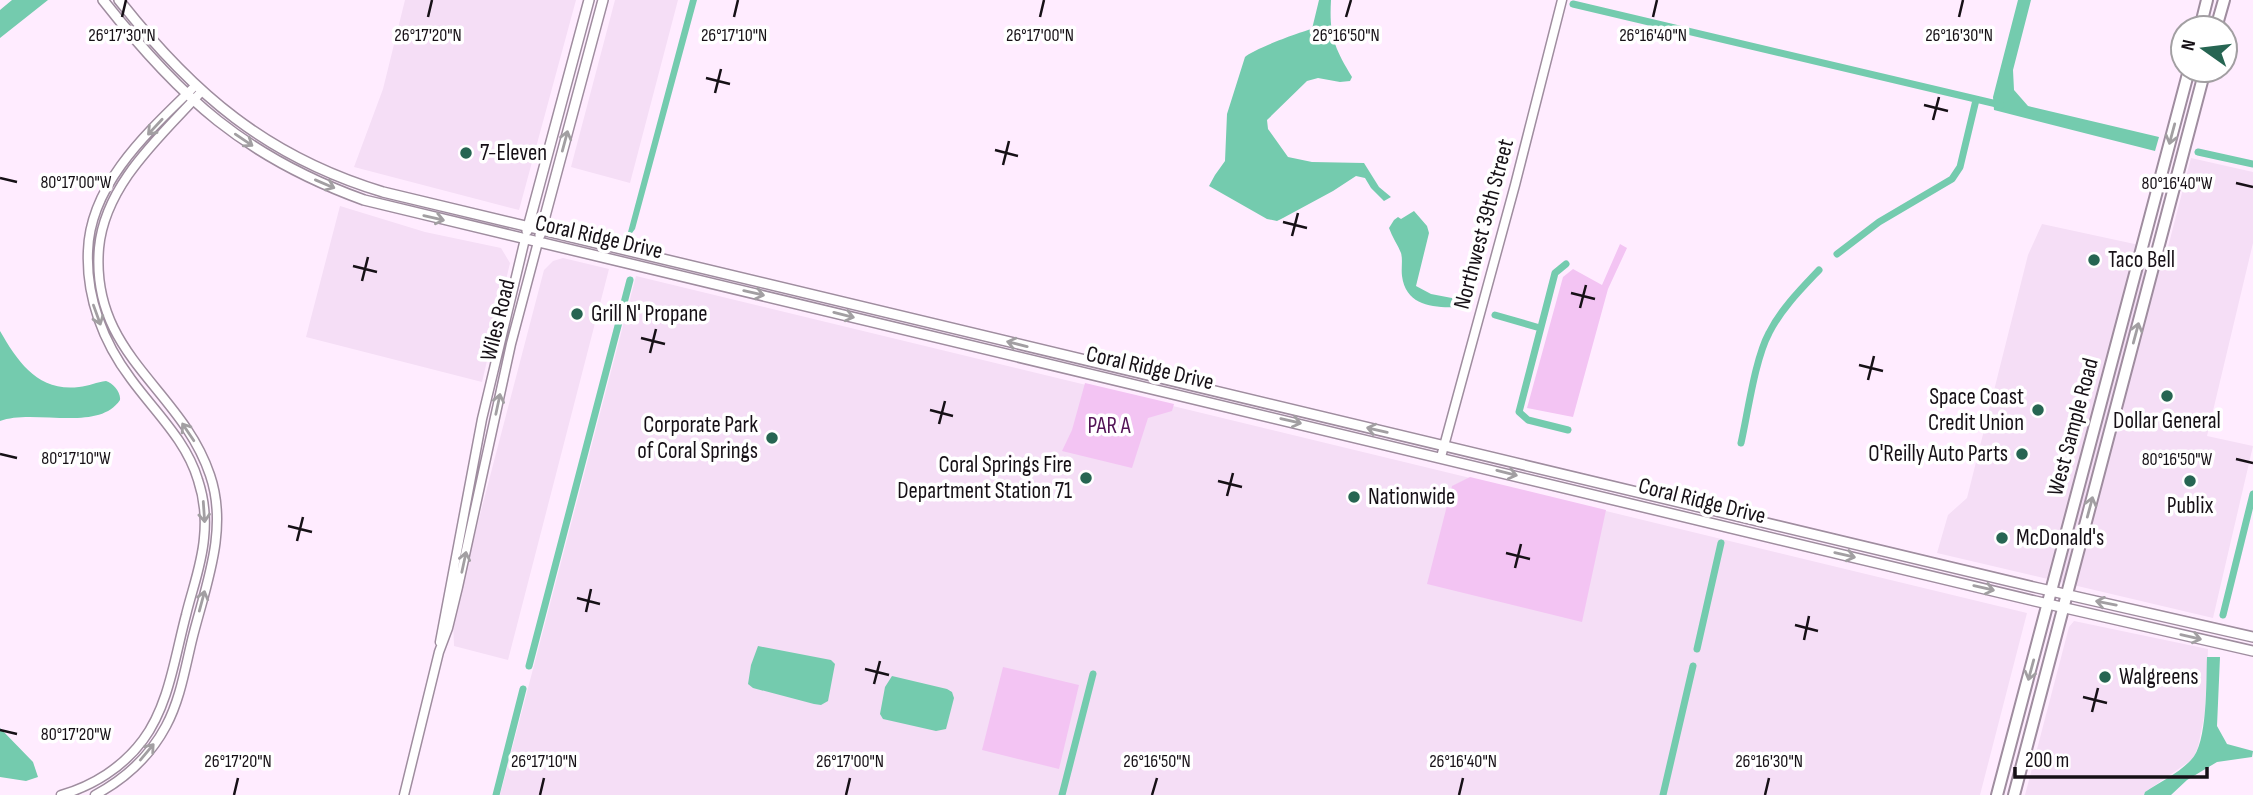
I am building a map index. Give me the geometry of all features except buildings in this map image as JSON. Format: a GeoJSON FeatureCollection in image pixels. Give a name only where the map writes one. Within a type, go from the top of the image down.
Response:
{"type":"FeatureCollection","features":[{"type":"Feature","properties":{"kind":"main road","name":"Coral Ridge Drive"},"geometry":{"type":"LineString","coordinates":[[103,0],[153,62],[218,122],[257,149],[322,184],[380,204],[2253,651]]}},
{"type":"Feature","properties":{"kind":"main road","name":"Coral Ridge Drive"},"geometry":{"type":"LineString","coordinates":[[119,0],[157,47],[198,89],[257,135],[337,176],[395,196],[2253,637]]}},
{"type":"Feature","properties":{"kind":"main road","name":"Wiles Road"},"geometry":{"type":"LineString","coordinates":[[525,239],[589,0]]}},
{"type":"Feature","properties":{"kind":"main road","name":"Wiles Road"},"geometry":{"type":"LineString","coordinates":[[538,242],[603,0]]}},
{"type":"Feature","properties":{"kind":"main road","name":"West Sample Road"},"geometry":{"type":"LineString","coordinates":[[1997,795],[2185,84]]}},
{"type":"Feature","properties":{"kind":"main road","name":"West Sample Road"},"geometry":{"type":"LineString","coordinates":[[2014,795],[2201,84]]}},
{"type":"Feature","properties":{"kind":"main road"},"geometry":{"type":"LineString","coordinates":[[1619,500],[1628,495],[1643,493]]}},
{"type":"Feature","properties":{"kind":"street","name":"Northwest 39th Street"},"geometry":{"type":"LineString","coordinates":[[1441,457],[1516,185],[1562,0]]}},
{"type":"Feature","properties":{"kind":"street"},"geometry":{"type":"LineString","coordinates":[[61,795],[88,786],[110,772],[134,751],[153,725],[165,694],[202,550],[205,515],[198,478],[178,439],[120,363],[97,318],[89,289],[88,267],[89,236],[106,189],[134,150],[198,89]]}},
{"type":"Feature","properties":{"kind":"street"},"geometry":{"type":"LineString","coordinates":[[95,795],[134,769],[153,747],[166,726],[178,697],[216,545],[217,501],[210,475],[199,450],[183,425],[120,342],[107,313],[99,275],[101,237],[114,198],[189,98]]}},
{"type":"Feature","properties":{"kind":"street","name":"Wiles Road"},"geometry":{"type":"LineString","coordinates":[[439,652],[441,626],[475,452],[525,239]]}},
{"type":"Feature","properties":{"kind":"street","name":"Wiles Road"},"geometry":{"type":"LineString","coordinates":[[404,795],[439,652],[453,607],[511,344],[538,242]]}},
{"type":"Feature","properties":{"kind":"shaded area"},"geometry":{"type":"Polygon","coordinates":[[[12,0],[48,0],[0,38],[0,10],[12,0]]]}},
{"type":"Feature","properties":{"kind":"shaded area"},"geometry":{"type":"Polygon","coordinates":[[[405,0],[576,0],[519,210],[354,167],[383,89],[405,0]]]}},
{"type":"Feature","properties":{"kind":"shaded area"},"geometry":{"type":"Polygon","coordinates":[[[615,0],[678,0],[630,183],[571,167],[615,0]]]}},
{"type":"Feature","properties":{"kind":"shaded area"},"geometry":{"type":"Polygon","coordinates":[[[690,0],[697,0],[635,229],[632,233],[628,232],[690,0]]]}},
{"type":"Feature","properties":{"kind":"shaded area"},"geometry":{"type":"Polygon","coordinates":[[[1319,0],[1331,0],[1334,40],[1352,77],[1350,81],[1340,82],[1318,78],[1307,81],[1267,120],[1268,129],[1288,157],[1312,162],[1364,163],[1379,187],[1391,197],[1384,201],[1365,178],[1356,176],[1277,221],[1267,219],[1209,186],[1225,161],[1227,114],[1245,57],[1312,29],[1319,0]]]}},
{"type":"Feature","properties":{"kind":"shaded area"},"geometry":{"type":"Polygon","coordinates":[[[2018,0],[2031,0],[2013,70],[2014,90],[2028,106],[2159,137],[2155,151],[1994,110],[1993,97],[2018,0]]]}},
{"type":"Feature","properties":{"kind":"shaded area"},"geometry":{"type":"Polygon","coordinates":[[[2191,158],[2253,172],[2253,243],[2207,436],[2253,446],[2213,618],[1937,553],[1948,515],[1967,498],[2028,255],[2042,224],[2167,251],[2191,158]]]}},
{"type":"Feature","properties":{"kind":"shaded area"},"geometry":{"type":"Polygon","coordinates":[[[340,206],[425,232],[501,248],[510,263],[482,382],[306,337],[340,206]]]}},
{"type":"Feature","properties":{"kind":"shaded area"},"geometry":{"type":"Polygon","coordinates":[[[1414,211],[1427,226],[1429,233],[1416,286],[1431,294],[1457,299],[1460,302],[1458,307],[1422,303],[1409,294],[1405,286],[1401,253],[1389,228],[1398,217],[1401,219],[1414,211]]]}},
{"type":"Feature","properties":{"kind":"shaded area"},"geometry":{"type":"Polygon","coordinates":[[[563,258],[609,269],[508,660],[454,646],[453,618],[544,270],[553,261],[563,258]]]}},
{"type":"Feature","properties":{"kind":"shaded area"},"geometry":{"type":"Polygon","coordinates":[[[636,276],[2027,613],[1980,795],[500,795],[636,276]]]}},
{"type":"Feature","properties":{"kind":"shaded area"},"geometry":{"type":"Polygon","coordinates":[[[0,331],[22,364],[41,380],[65,387],[106,381],[116,388],[120,400],[110,410],[81,418],[30,417],[0,421],[0,331]]]}},
{"type":"Feature","properties":{"kind":"shaded area"},"geometry":{"type":"Polygon","coordinates":[[[2074,621],[2208,649],[2205,712],[2193,759],[2144,795],[2025,795],[2069,627],[2074,621]]]}},
{"type":"Feature","properties":{"kind":"shaded area"},"geometry":{"type":"Polygon","coordinates":[[[758,646],[831,660],[835,664],[828,701],[821,705],[814,704],[753,688],[748,684],[758,646]]]}},
{"type":"Feature","properties":{"kind":"shaded area"},"geometry":{"type":"Polygon","coordinates":[[[2207,657],[2220,657],[2217,726],[2227,744],[2253,751],[2252,757],[2217,762],[2187,780],[2171,795],[2144,795],[2181,769],[2197,752],[2205,711],[2207,657]]]}},
{"type":"Feature","properties":{"kind":"shaded area"},"geometry":{"type":"Polygon","coordinates":[[[892,676],[952,692],[954,698],[946,729],[936,731],[883,719],[880,714],[885,687],[892,676]]]}},
{"type":"Feature","properties":{"kind":"shaded area"},"geometry":{"type":"Polygon","coordinates":[[[0,728],[33,762],[38,777],[26,781],[0,777],[0,728]]]}},
{"type":"Feature","properties":{"kind":"green space"},"geometry":{"type":"Polygon","coordinates":[[[1620,244],[1627,248],[1608,289],[1573,417],[1527,408],[1563,277],[1573,269],[1602,285],[1620,244]]]}},
{"type":"Feature","properties":{"kind":"green space","name":"PAR A"},"geometry":{"type":"Polygon","coordinates":[[[1085,383],[1174,404],[1172,411],[1148,418],[1132,468],[1062,451],[1072,430],[1085,383]]]}},
{"type":"Feature","properties":{"kind":"green space"},"geometry":{"type":"Polygon","coordinates":[[[1470,477],[1606,510],[1582,622],[1427,584],[1452,486],[1470,477]]]}},
{"type":"Feature","properties":{"kind":"green space"},"geometry":{"type":"Polygon","coordinates":[[[1003,667],[1079,685],[1059,769],[982,750],[1003,667]]]}},
{"type":"Feature","properties":{"kind":"waterway"},"geometry":{"type":"LineString","coordinates":[[1573,4],[2001,105]]}},
{"type":"Feature","properties":{"kind":"waterway"},"geometry":{"type":"LineString","coordinates":[[1837,254],[1879,222],[1952,179],[1960,167],[1976,100]]}},
{"type":"Feature","properties":{"kind":"waterway"},"geometry":{"type":"LineString","coordinates":[[2198,152],[2253,164]]}},
{"type":"Feature","properties":{"kind":"waterway"},"geometry":{"type":"LineString","coordinates":[[1566,264],[1555,273],[1519,412],[1528,420],[1568,430]]}},
{"type":"Feature","properties":{"kind":"waterway"},"geometry":{"type":"LineString","coordinates":[[1741,443],[1764,344],[1785,308],[1819,270]]}},
{"type":"Feature","properties":{"kind":"waterway"},"geometry":{"type":"LineString","coordinates":[[529,666],[630,280]]}},
{"type":"Feature","properties":{"kind":"waterway"},"geometry":{"type":"LineString","coordinates":[[1495,315],[1540,328]]}},
{"type":"Feature","properties":{"kind":"waterway"},"geometry":{"type":"LineString","coordinates":[[2223,615],[2253,494]]}},
{"type":"Feature","properties":{"kind":"waterway"},"geometry":{"type":"LineString","coordinates":[[1697,649],[1721,543]]}},
{"type":"Feature","properties":{"kind":"waterway"},"geometry":{"type":"LineString","coordinates":[[1663,795],[1693,666]]}},
{"type":"Feature","properties":{"kind":"waterway"},"geometry":{"type":"LineString","coordinates":[[1062,795],[1093,674]]}},
{"type":"Feature","properties":{"kind":"waterway"},"geometry":{"type":"LineString","coordinates":[[496,795],[523,689]]}},
{"type":"Feature","properties":{"kind":"place","name":"7-Eleven"},"geometry":{"type":"Point","coordinates":[466,153]}},
{"type":"Feature","properties":{"kind":"place","name":"Taco Bell"},"geometry":{"type":"Point","coordinates":[2094,260]}},
{"type":"Feature","properties":{"kind":"place","name":"Grill N' Propane"},"geometry":{"type":"Point","coordinates":[577,314]}},
{"type":"Feature","properties":{"kind":"place","name":"Dollar General"},"geometry":{"type":"Point","coordinates":[2167,396]}},
{"type":"Feature","properties":{"kind":"place","name":"Space Coast Credit Union"},"geometry":{"type":"Point","coordinates":[2038,410]}},
{"type":"Feature","properties":{"kind":"place","name":"Corporate Park of Coral Springs"},"geometry":{"type":"Point","coordinates":[772,438]}},
{"type":"Feature","properties":{"kind":"place","name":"O'Reilly Auto Parts"},"geometry":{"type":"Point","coordinates":[2022,454]}},
{"type":"Feature","properties":{"kind":"place","name":"Coral Springs Fire Department Station 71"},"geometry":{"type":"Point","coordinates":[1086,478]}},
{"type":"Feature","properties":{"kind":"place","name":"Publix"},"geometry":{"type":"Point","coordinates":[2190,481]}},
{"type":"Feature","properties":{"kind":"place","name":"Nationwide"},"geometry":{"type":"Point","coordinates":[1354,497]}},
{"type":"Feature","properties":{"kind":"place","name":"McDonald's"},"geometry":{"type":"Point","coordinates":[2002,538]}},
{"type":"Feature","properties":{"kind":"place","name":"Walgreens"},"geometry":{"type":"Point","coordinates":[2105,677]}}]}
